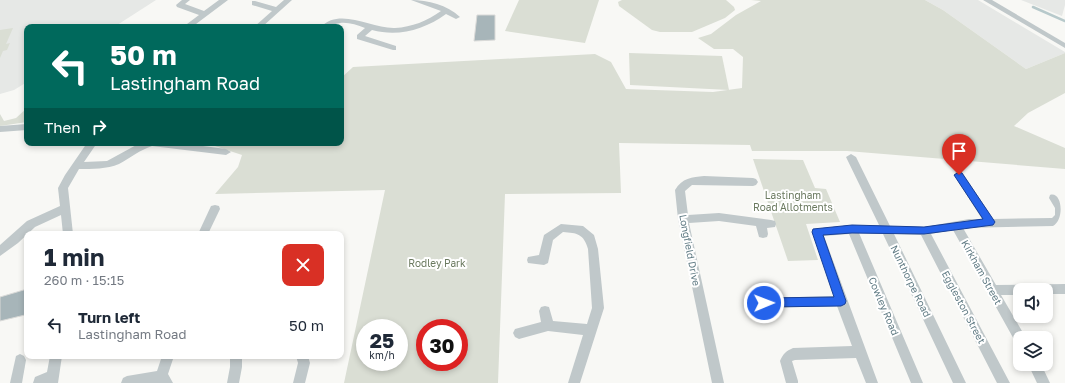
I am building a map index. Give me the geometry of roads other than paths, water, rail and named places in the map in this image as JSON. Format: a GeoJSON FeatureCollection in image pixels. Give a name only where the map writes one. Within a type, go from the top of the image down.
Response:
{"type":"FeatureCollection","features":[{"type":"Feature","properties":{"kind":"street"},"geometry":{"type":"LineString","coordinates":[[186,0],[180,5],[204,14]]}},
{"type":"Feature","properties":{"kind":"street"},"geometry":{"type":"LineString","coordinates":[[190,24],[224,0]]}},
{"type":"Feature","properties":{"kind":"street"},"geometry":{"type":"LineString","coordinates":[[262,24],[288,0]]}},
{"type":"Feature","properties":{"kind":"street"},"geometry":{"type":"LineString","coordinates":[[415,0],[436,6],[456,17]]}},
{"type":"Feature","properties":{"kind":"street"},"geometry":{"type":"LineString","coordinates":[[987,0],[1065,46]]}},
{"type":"Feature","properties":{"kind":"street"},"geometry":{"type":"LineString","coordinates":[[256,3],[278,10]]}},
{"type":"Feature","properties":{"kind":"street"},"geometry":{"type":"LineString","coordinates":[[329,24],[340,19],[370,27],[394,31],[418,27],[431,22],[446,11]]}},
{"type":"Feature","properties":{"kind":"street"},"geometry":{"type":"LineString","coordinates":[[370,27],[360,37],[393,48]]}},
{"type":"Feature","properties":{"kind":"street"},"geometry":{"type":"LineString","coordinates":[[0,129],[24,127]]}},
{"type":"Feature","properties":{"kind":"street"},"geometry":{"type":"LineString","coordinates":[[68,231],[64,209],[63,188],[90,146]]}},
{"type":"Feature","properties":{"kind":"street"},"geometry":{"type":"LineString","coordinates":[[77,166],[108,164],[116,161],[133,150],[144,146]]}},
{"type":"Feature","properties":{"kind":"street"},"geometry":{"type":"LineString","coordinates":[[177,146],[226,152]]}},
{"type":"Feature","properties":{"kind":"street","name":"Nunthorpe Road"},"geometry":{"type":"LineString","coordinates":[[851,157],[960,383]]}},
{"type":"Feature","properties":{"kind":"street"},"geometry":{"type":"LineString","coordinates":[[959,175],[990,222]]}},
{"type":"Feature","properties":{"kind":"street","name":"Longfield Drive"},"geometry":{"type":"LineString","coordinates":[[718,383],[683,219],[680,190],[690,181],[704,180],[746,184]]}},
{"type":"Feature","properties":{"kind":"street"},"geometry":{"type":"LineString","coordinates":[[872,383],[817,232],[852,229],[924,230],[990,222],[1053,222],[1062,217],[1062,213],[1054,198]]}},
{"type":"Feature","properties":{"kind":"street"},"geometry":{"type":"LineString","coordinates":[[0,250],[14,240],[31,224],[64,209]]}},
{"type":"Feature","properties":{"kind":"street"},"geometry":{"type":"LineString","coordinates":[[205,231],[215,210]]}},
{"type":"Feature","properties":{"kind":"street"},"geometry":{"type":"LineString","coordinates":[[683,219],[719,217],[766,224],[763,234]]}},
{"type":"Feature","properties":{"kind":"street","name":"Kirkham Street"},"geometry":{"type":"LineString","coordinates":[[956,225],[1016,331]]}},
{"type":"Feature","properties":{"kind":"street"},"geometry":{"type":"LineString","coordinates":[[532,260],[544,260],[548,238],[561,228],[579,229],[590,238],[593,249],[598,308],[574,383]]}},
{"type":"Feature","properties":{"kind":"street","name":"Cowley Road"},"geometry":{"type":"LineString","coordinates":[[852,229],[917,383]]}},
{"type":"Feature","properties":{"kind":"street","name":"Eggleston Street"},"geometry":{"type":"LineString","coordinates":[[924,230],[1004,383]]}},
{"type":"Feature","properties":{"kind":"street"},"geometry":{"type":"LineString","coordinates":[[993,290],[1065,289]]}},
{"type":"Feature","properties":{"kind":"street"},"geometry":{"type":"LineString","coordinates":[[764,303],[841,301]]}},
{"type":"Feature","properties":{"kind":"street"},"geometry":{"type":"LineString","coordinates":[[545,311],[548,326]]}},
{"type":"Feature","properties":{"kind":"street"},"geometry":{"type":"LineString","coordinates":[[519,332],[548,326],[591,330]]}},
{"type":"Feature","properties":{"kind":"street"},"geometry":{"type":"LineString","coordinates":[[792,381],[786,361],[788,357],[793,354],[860,352]]}},
{"type":"Feature","properties":{"kind":"street"},"geometry":{"type":"LineString","coordinates":[[48,380],[55,359]]}},
{"type":"Feature","properties":{"kind":"street"},"geometry":{"type":"LineString","coordinates":[[127,382],[164,380],[168,359]]}},
{"type":"Feature","properties":{"kind":"street"},"geometry":{"type":"LineString","coordinates":[[233,383],[236,359]]}},
{"type":"Feature","properties":{"kind":"street"},"geometry":{"type":"LineString","coordinates":[[299,383],[304,363],[303,359]]}},
{"type":"Feature","properties":{"kind":"street"},"geometry":{"type":"LineString","coordinates":[[16,383],[20,360]]}},
{"type":"Feature","properties":{"kind":"street"},"geometry":{"type":"LineString","coordinates":[[1038,371],[1044,383]]}},
{"type":"Feature","properties":{"kind":"waterway"},"geometry":{"type":"LineString","coordinates":[[1033,7],[1065,21]]}},
{"type":"Feature","properties":{"kind":"park label","name":"Lastingham Road Allotments"},"geometry":{"type":"Point","coordinates":[793,200]}},
{"type":"Feature","properties":{"kind":"park label","name":"Rodley Park"},"geometry":{"type":"Point","coordinates":[437,263]}}]}
